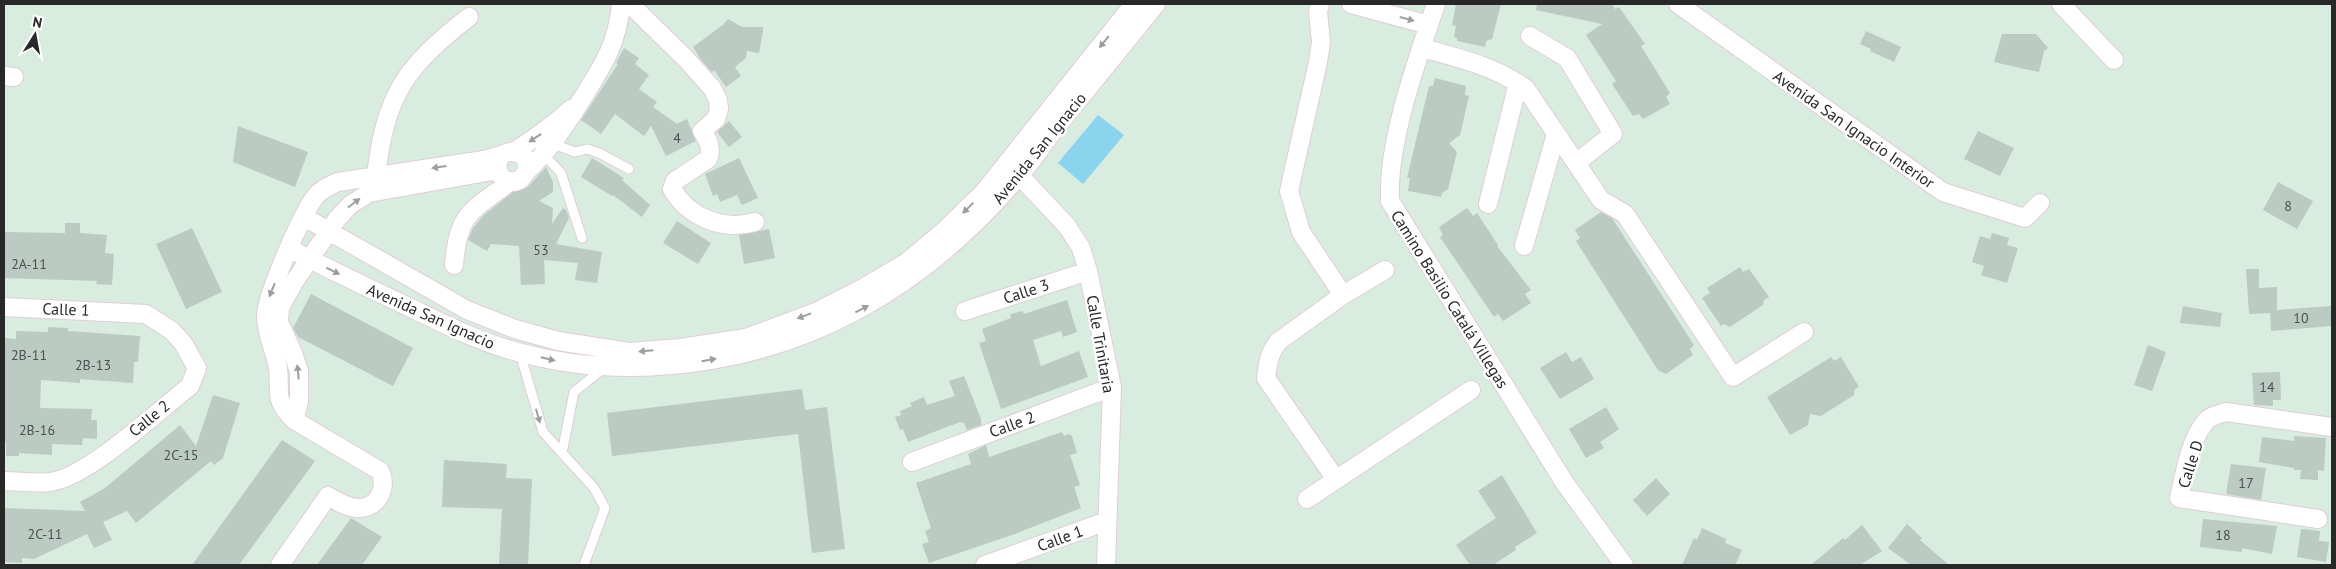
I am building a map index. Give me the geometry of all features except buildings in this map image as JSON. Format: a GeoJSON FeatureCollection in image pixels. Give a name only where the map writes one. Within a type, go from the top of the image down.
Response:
{"type":"FeatureCollection","features":[{"type":"Feature","properties":{"kind":"street"},"geometry":{"type":"LineString","coordinates":[[280,565],[328,496],[348,506],[359,509],[368,507],[375,502],[382,492],[384,483],[380,471],[294,420],[286,412],[278,395],[278,370],[267,331],[266,314],[269,297],[304,217],[315,197],[323,189],[338,182],[484,160],[507,164],[520,179],[549,149],[609,55],[619,25],[621,4]]}},
{"type":"Feature","properties":{"kind":"street"},"geometry":{"type":"LineString","coordinates":[[630,4],[700,73],[718,100],[719,109],[716,119],[702,131],[710,146],[711,154],[695,170],[675,181],[672,189],[675,195],[684,207],[718,223],[744,225],[755,222]]}},
{"type":"Feature","properties":{"kind":"street","name":"Avenida San Ignacio"},"geometry":{"type":"LineString","coordinates":[[304,217],[467,310],[515,329],[558,341],[629,352],[681,348],[746,338],[816,312],[863,288],[906,262],[944,232],[983,193],[1134,4]]}},
{"type":"Feature","properties":{"kind":"street","name":"Avenida San Ignacio"},"geometry":{"type":"LineString","coordinates":[[290,249],[465,334],[520,352],[579,366],[654,367],[749,354],[820,330],[870,305],[911,277],[955,242],[1020,176],[1039,148],[1156,4]]}},
{"type":"Feature","properties":{"kind":"street"},"geometry":{"type":"LineString","coordinates":[[1320,4],[1318,12],[1321,42],[1318,62],[1289,191],[1301,232],[1343,295]]}},
{"type":"Feature","properties":{"kind":"street"},"geometry":{"type":"LineString","coordinates":[[1351,4],[1429,24]]}},
{"type":"Feature","properties":{"kind":"street","name":"Avenida San Ignacio Interior"},"geometry":{"type":"LineString","coordinates":[[1678,4],[1942,192],[2025,218],[2040,203]]}},
{"type":"Feature","properties":{"kind":"street"},"geometry":{"type":"LineString","coordinates":[[2061,4],[2114,60]]}},
{"type":"Feature","properties":{"kind":"street","name":"Camino Basilio Catalá Villegas"},"geometry":{"type":"LineString","coordinates":[[1432,5],[1429,24],[1408,91],[1389,182],[1390,201],[1564,482],[1624,565]]}},
{"type":"Feature","properties":{"kind":"street"},"geometry":{"type":"LineString","coordinates":[[376,175],[380,141],[389,111],[405,78],[434,45],[469,17]]}},
{"type":"Feature","properties":{"kind":"street"},"geometry":{"type":"LineString","coordinates":[[1530,36],[1567,58],[1613,134],[1576,163]]}},
{"type":"Feature","properties":{"kind":"street"},"geometry":{"type":"LineString","coordinates":[[1422,48],[1483,66],[1510,77],[1526,89],[1601,200],[1625,214],[1732,377],[1804,332]]}},
{"type":"Feature","properties":{"kind":"street"},"geometry":{"type":"LineString","coordinates":[[1488,204],[1518,83]]}},
{"type":"Feature","properties":{"kind":"street"},"geometry":{"type":"LineString","coordinates":[[454,265],[458,232],[463,221],[507,164],[581,101]]}},
{"type":"Feature","properties":{"kind":"street"},"geometry":{"type":"LineString","coordinates":[[1524,246],[1556,134]]}},
{"type":"Feature","properties":{"kind":"street"},"geometry":{"type":"LineString","coordinates":[[294,420],[299,402],[299,372],[279,322],[280,307],[294,282],[337,219],[350,205],[369,193],[507,164]]}},
{"type":"Feature","properties":{"kind":"street","name":"Calle Trinitaria"},"geometry":{"type":"LineString","coordinates":[[1020,176],[1067,226],[1081,248],[1088,271],[1112,387],[1106,565]]}},
{"type":"Feature","properties":{"kind":"street"},"geometry":{"type":"LineString","coordinates":[[1335,478],[1266,378],[1271,351],[1279,341],[1343,295],[1386,270]]}},
{"type":"Feature","properties":{"kind":"street","name":"Calle 3"},"geometry":{"type":"LineString","coordinates":[[965,311],[1088,271]]}},
{"type":"Feature","properties":{"kind":"street","name":"Calle 1"},"geometry":{"type":"LineString","coordinates":[[4,307],[128,312]]}},
{"type":"Feature","properties":{"kind":"street","name":"Calle 2"},"geometry":{"type":"LineString","coordinates":[[4,481],[50,482],[68,477],[89,466],[190,386],[196,368],[183,343],[172,332],[146,314],[128,312]]}},
{"type":"Feature","properties":{"kind":"street","name":"Calle 2"},"geometry":{"type":"LineString","coordinates":[[912,462],[1112,387]]}},
{"type":"Feature","properties":{"kind":"street"},"geometry":{"type":"LineString","coordinates":[[1307,498],[1471,390]]}},
{"type":"Feature","properties":{"kind":"street","name":"Calle D"},"geometry":{"type":"LineString","coordinates":[[2318,519],[2179,498],[2191,452],[2205,422],[2214,415],[2226,412],[2332,427]]}},
{"type":"Feature","properties":{"kind":"street","name":"Calle 1"},"geometry":{"type":"LineString","coordinates":[[985,565],[1107,521]]}},
{"type":"Feature","properties":{"kind":"lane"},"geometry":{"type":"LineString","coordinates":[[549,149],[575,152],[587,150],[600,153],[628,170]]}},
{"type":"Feature","properties":{"kind":"lane"},"geometry":{"type":"LineString","coordinates":[[549,149],[561,173],[582,238]]}},
{"type":"Feature","properties":{"kind":"lane"},"geometry":{"type":"LineString","coordinates":[[520,352],[543,432],[594,488],[605,508],[584,565]]}},
{"type":"Feature","properties":{"kind":"lane"},"geometry":{"type":"LineString","coordinates":[[562,453],[574,392],[605,367]]}},
{"type":"Feature","properties":{"kind":"shaded area"},"geometry":{"type":"Polygon","coordinates":[[[1098,115],[1124,135],[1083,184],[1058,163],[1098,115]]]}}]}
